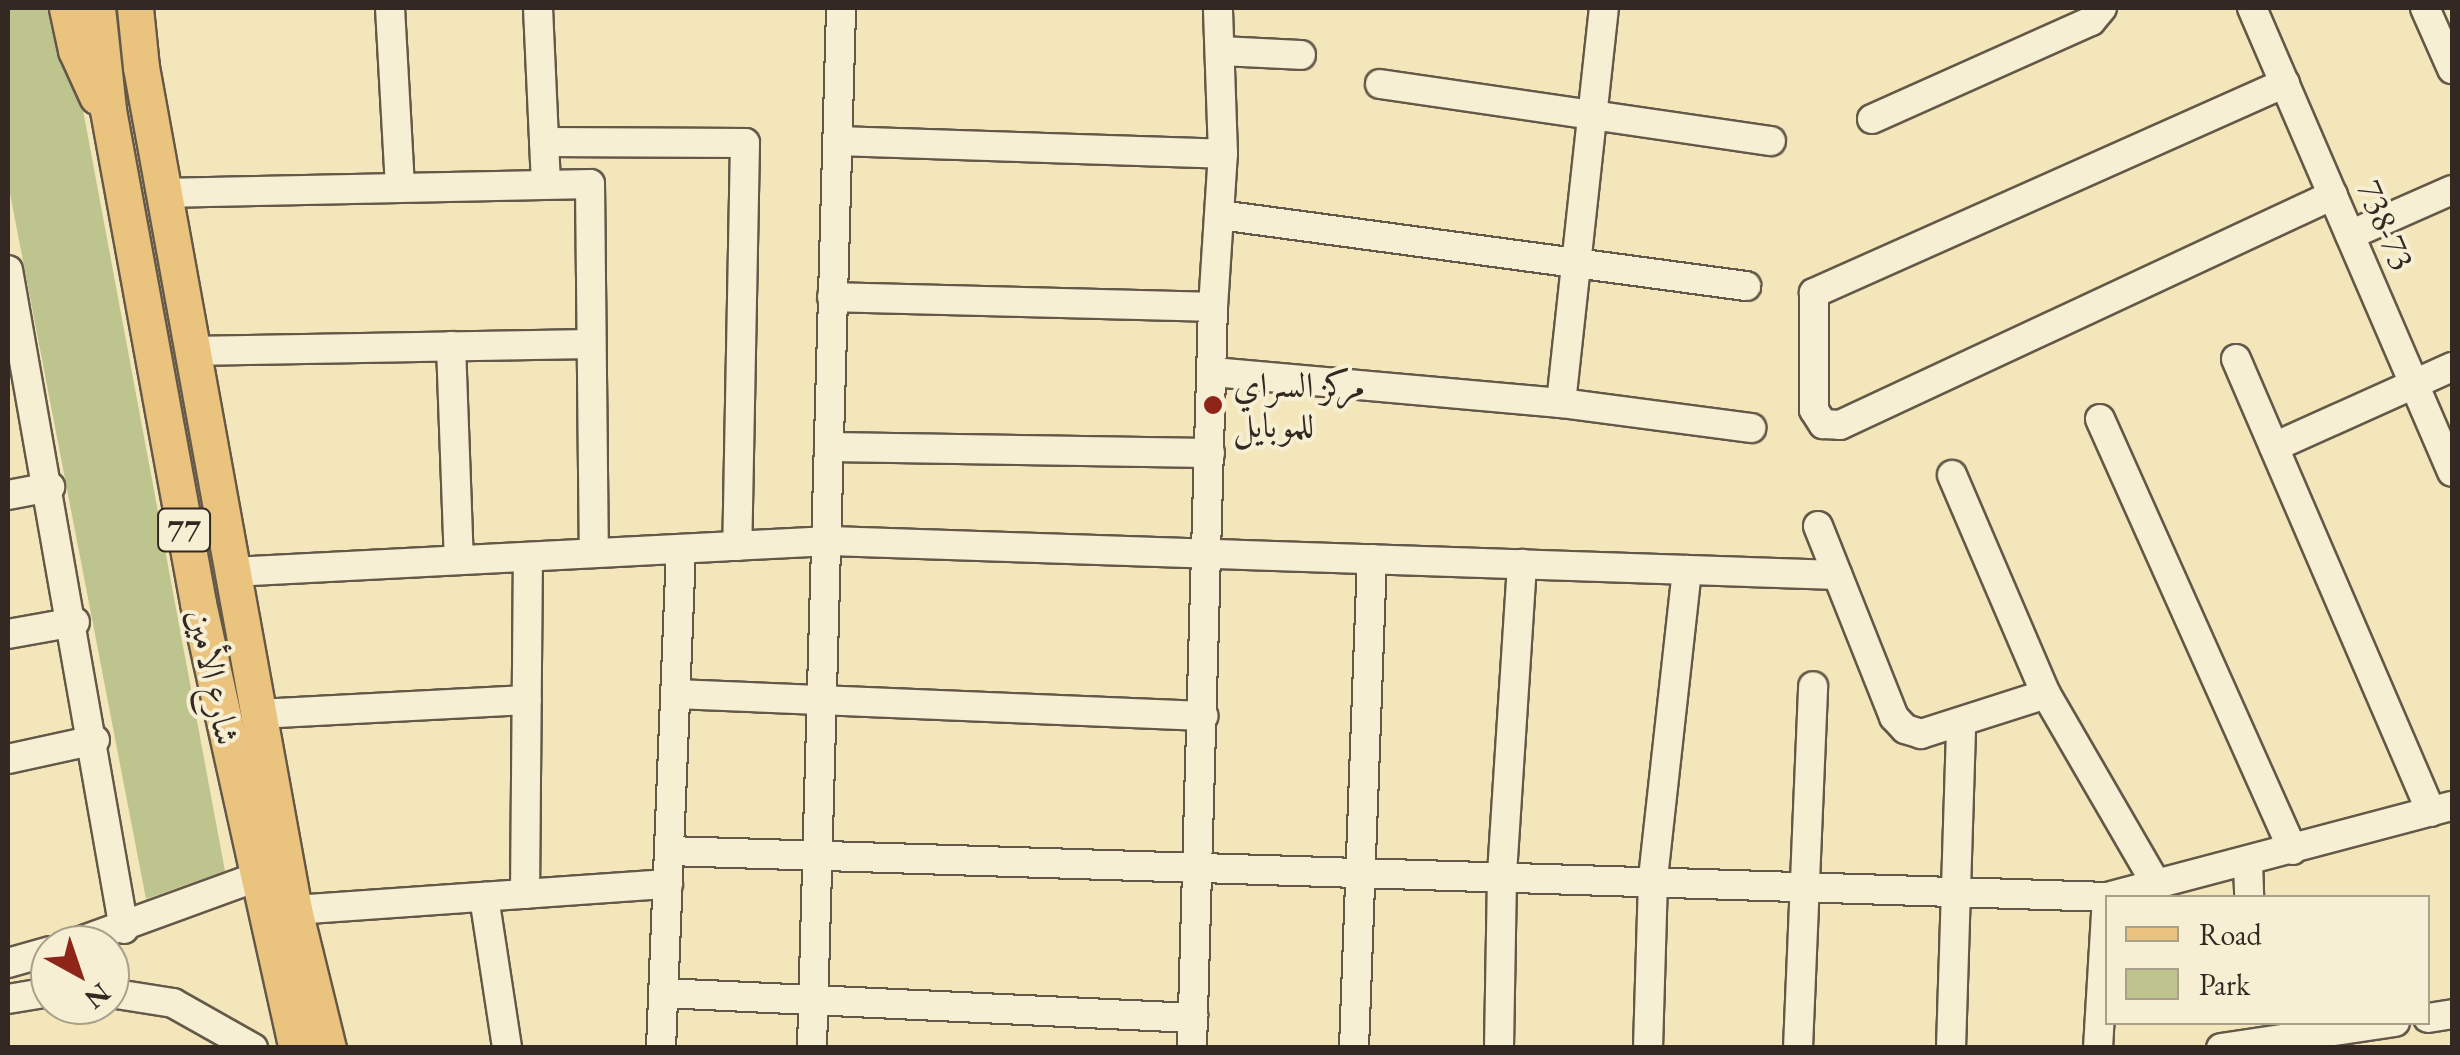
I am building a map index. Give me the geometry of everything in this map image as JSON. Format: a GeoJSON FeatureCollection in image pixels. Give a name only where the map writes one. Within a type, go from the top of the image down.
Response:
{"type":"FeatureCollection","features":[{"type":"Feature","properties":{"kind":"main road","name":"77"},"geometry":{"type":"LineString","coordinates":[[67,8],[82,66],[108,110]]}},
{"type":"Feature","properties":{"kind":"main road","name":"شارع الأمين"},"geometry":{"type":"LineString","coordinates":[[97,8],[108,110],[198,604],[257,877],[280,913],[328,1048]]}},
{"type":"Feature","properties":{"kind":"main road","name":"شارع الأمين"},"geometry":{"type":"LineString","coordinates":[[135,8],[190,351],[258,714],[297,1048]]}},
{"type":"Feature","properties":{"kind":"street"},"geometry":{"type":"LineString","coordinates":[[390,8],[400,188]]}},
{"type":"Feature","properties":{"kind":"street"},"geometry":{"type":"LineString","coordinates":[[538,8],[546,184]]}},
{"type":"Feature","properties":{"kind":"street"},"geometry":{"type":"LineString","coordinates":[[812,1048],[830,541],[840,8]]}},
{"type":"Feature","properties":{"kind":"street"},"geometry":{"type":"LineString","coordinates":[[1192,1048],[1213,307],[1223,154],[1218,8]]}},
{"type":"Feature","properties":{"kind":"street"},"geometry":{"type":"LineString","coordinates":[[1561,403],[1604,8]]}},
{"type":"Feature","properties":{"kind":"street"},"geometry":{"type":"LineString","coordinates":[[1872,120],[2091,21],[2102,8]]}},
{"type":"Feature","properties":{"kind":"street","name":"738-73"},"geometry":{"type":"LineString","coordinates":[[2252,8],[2452,472]]}},
{"type":"Feature","properties":{"kind":"street"},"geometry":{"type":"LineString","coordinates":[[2438,22],[2452,69]]}},
{"type":"Feature","properties":{"kind":"street"},"geometry":{"type":"LineString","coordinates":[[1220,51],[1301,55]]}},
{"type":"Feature","properties":{"kind":"street"},"geometry":{"type":"LineString","coordinates":[[2284,83],[1814,293],[1814,410],[1824,424],[1840,425],[2333,195]]}},
{"type":"Feature","properties":{"kind":"street"},"geometry":{"type":"LineString","coordinates":[[1380,84],[1771,141]]}},
{"type":"Feature","properties":{"kind":"street"},"geometry":{"type":"LineString","coordinates":[[837,141],[1223,154]]}},
{"type":"Feature","properties":{"kind":"street"},"geometry":{"type":"LineString","coordinates":[[544,142],[745,142],[738,546]]}},
{"type":"Feature","properties":{"kind":"street"},"geometry":{"type":"LineString","coordinates":[[163,193],[590,184],[594,553]]}},
{"type":"Feature","properties":{"kind":"street"},"geometry":{"type":"LineString","coordinates":[[2350,235],[2452,190]]}},
{"type":"Feature","properties":{"kind":"street"},"geometry":{"type":"LineString","coordinates":[[1220,215],[1577,259],[1746,286]]}},
{"type":"Feature","properties":{"kind":"street"},"geometry":{"type":"LineString","coordinates":[[8,270],[16,356],[50,487],[96,740],[124,925]]}},
{"type":"Feature","properties":{"kind":"street"},"geometry":{"type":"LineString","coordinates":[[832,297],[1213,307]]}},
{"type":"Feature","properties":{"kind":"street"},"geometry":{"type":"LineString","coordinates":[[190,351],[591,344]]}},
{"type":"Feature","properties":{"kind":"street"},"geometry":{"type":"LineString","coordinates":[[451,346],[459,560]]}},
{"type":"Feature","properties":{"kind":"street"},"geometry":{"type":"LineString","coordinates":[[2121,895],[2442,809],[2236,358]]}},
{"type":"Feature","properties":{"kind":"street"},"geometry":{"type":"LineString","coordinates":[[2274,447],[2452,367]]}},
{"type":"Feature","properties":{"kind":"street"},"geometry":{"type":"LineString","coordinates":[[1213,372],[1561,403],[1751,428]]}},
{"type":"Feature","properties":{"kind":"street"},"geometry":{"type":"LineString","coordinates":[[2100,419],[2294,850]]}},
{"type":"Feature","properties":{"kind":"street"},"geometry":{"type":"LineString","coordinates":[[829,447],[1210,453]]}},
{"type":"Feature","properties":{"kind":"street"},"geometry":{"type":"LineString","coordinates":[[1952,475],[2046,694],[2158,887]]}},
{"type":"Feature","properties":{"kind":"street"},"geometry":{"type":"LineString","coordinates":[[8,495],[50,487]]}},
{"type":"Feature","properties":{"kind":"street"},"geometry":{"type":"LineString","coordinates":[[1818,526],[1894,717],[1922,734],[2046,694]]}},
{"type":"Feature","properties":{"kind":"street"},"geometry":{"type":"LineString","coordinates":[[232,572],[830,541],[1838,575]]}},
{"type":"Feature","properties":{"kind":"street"},"geometry":{"type":"LineString","coordinates":[[661,1048],[681,549]]}},
{"type":"Feature","properties":{"kind":"street"},"geometry":{"type":"LineString","coordinates":[[524,894],[528,557]]}},
{"type":"Feature","properties":{"kind":"street"},"geometry":{"type":"LineString","coordinates":[[1354,1048],[1372,559]]}},
{"type":"Feature","properties":{"kind":"street"},"geometry":{"type":"LineString","coordinates":[[1499,1048],[1502,874],[1522,564]]}},
{"type":"Feature","properties":{"kind":"street"},"geometry":{"type":"LineString","coordinates":[[1648,1048],[1652,878],[1687,570]]}},
{"type":"Feature","properties":{"kind":"street"},"geometry":{"type":"LineString","coordinates":[[8,634],[74,622]]}},
{"type":"Feature","properties":{"kind":"street"},"geometry":{"type":"LineString","coordinates":[[1798,1048],[1813,686]]}},
{"type":"Feature","properties":{"kind":"street"},"geometry":{"type":"LineString","coordinates":[[676,694],[1204,716]]}},
{"type":"Feature","properties":{"kind":"street"},"geometry":{"type":"LineString","coordinates":[[258,714],[526,700]]}},
{"type":"Feature","properties":{"kind":"street"},"geometry":{"type":"LineString","coordinates":[[1951,1048],[1960,722]]}},
{"type":"Feature","properties":{"kind":"street"},"geometry":{"type":"LineString","coordinates":[[8,759],[96,740]]}},
{"type":"Feature","properties":{"kind":"street"},"geometry":{"type":"LineString","coordinates":[[669,850],[1805,883],[2105,898]]}},
{"type":"Feature","properties":{"kind":"street"},"geometry":{"type":"LineString","coordinates":[[2248,862],[2249,895]]}},
{"type":"Feature","properties":{"kind":"street"},"geometry":{"type":"LineString","coordinates":[[130,926],[257,877]]}},
{"type":"Feature","properties":{"kind":"street"},"geometry":{"type":"LineString","coordinates":[[280,913],[668,884]]}},
{"type":"Feature","properties":{"kind":"street"},"geometry":{"type":"LineString","coordinates":[[484,897],[507,1048]]}},
{"type":"Feature","properties":{"kind":"street"},"geometry":{"type":"LineString","coordinates":[[2098,1048],[2105,931]]}},
{"type":"Feature","properties":{"kind":"street"},"geometry":{"type":"LineString","coordinates":[[663,993],[1194,1018]]}},
{"type":"Feature","properties":{"kind":"street"},"geometry":{"type":"LineString","coordinates":[[130,997],[200,1013],[254,1048]]}},
{"type":"Feature","properties":{"kind":"street"},"geometry":{"type":"LineString","coordinates":[[2221,1048],[2252,1033],[2363,1037],[2389,1025]]}},
{"type":"Feature","properties":{"kind":"green space"},"geometry":{"type":"Polygon","coordinates":[[[8,8],[64,8],[225,871],[146,899],[8,183],[8,8]]]}},
{"type":"Feature","properties":{"kind":"place","name":"مركز السراي للموبايل"},"geometry":{"type":"Point","coordinates":[1213,405]}}]}
